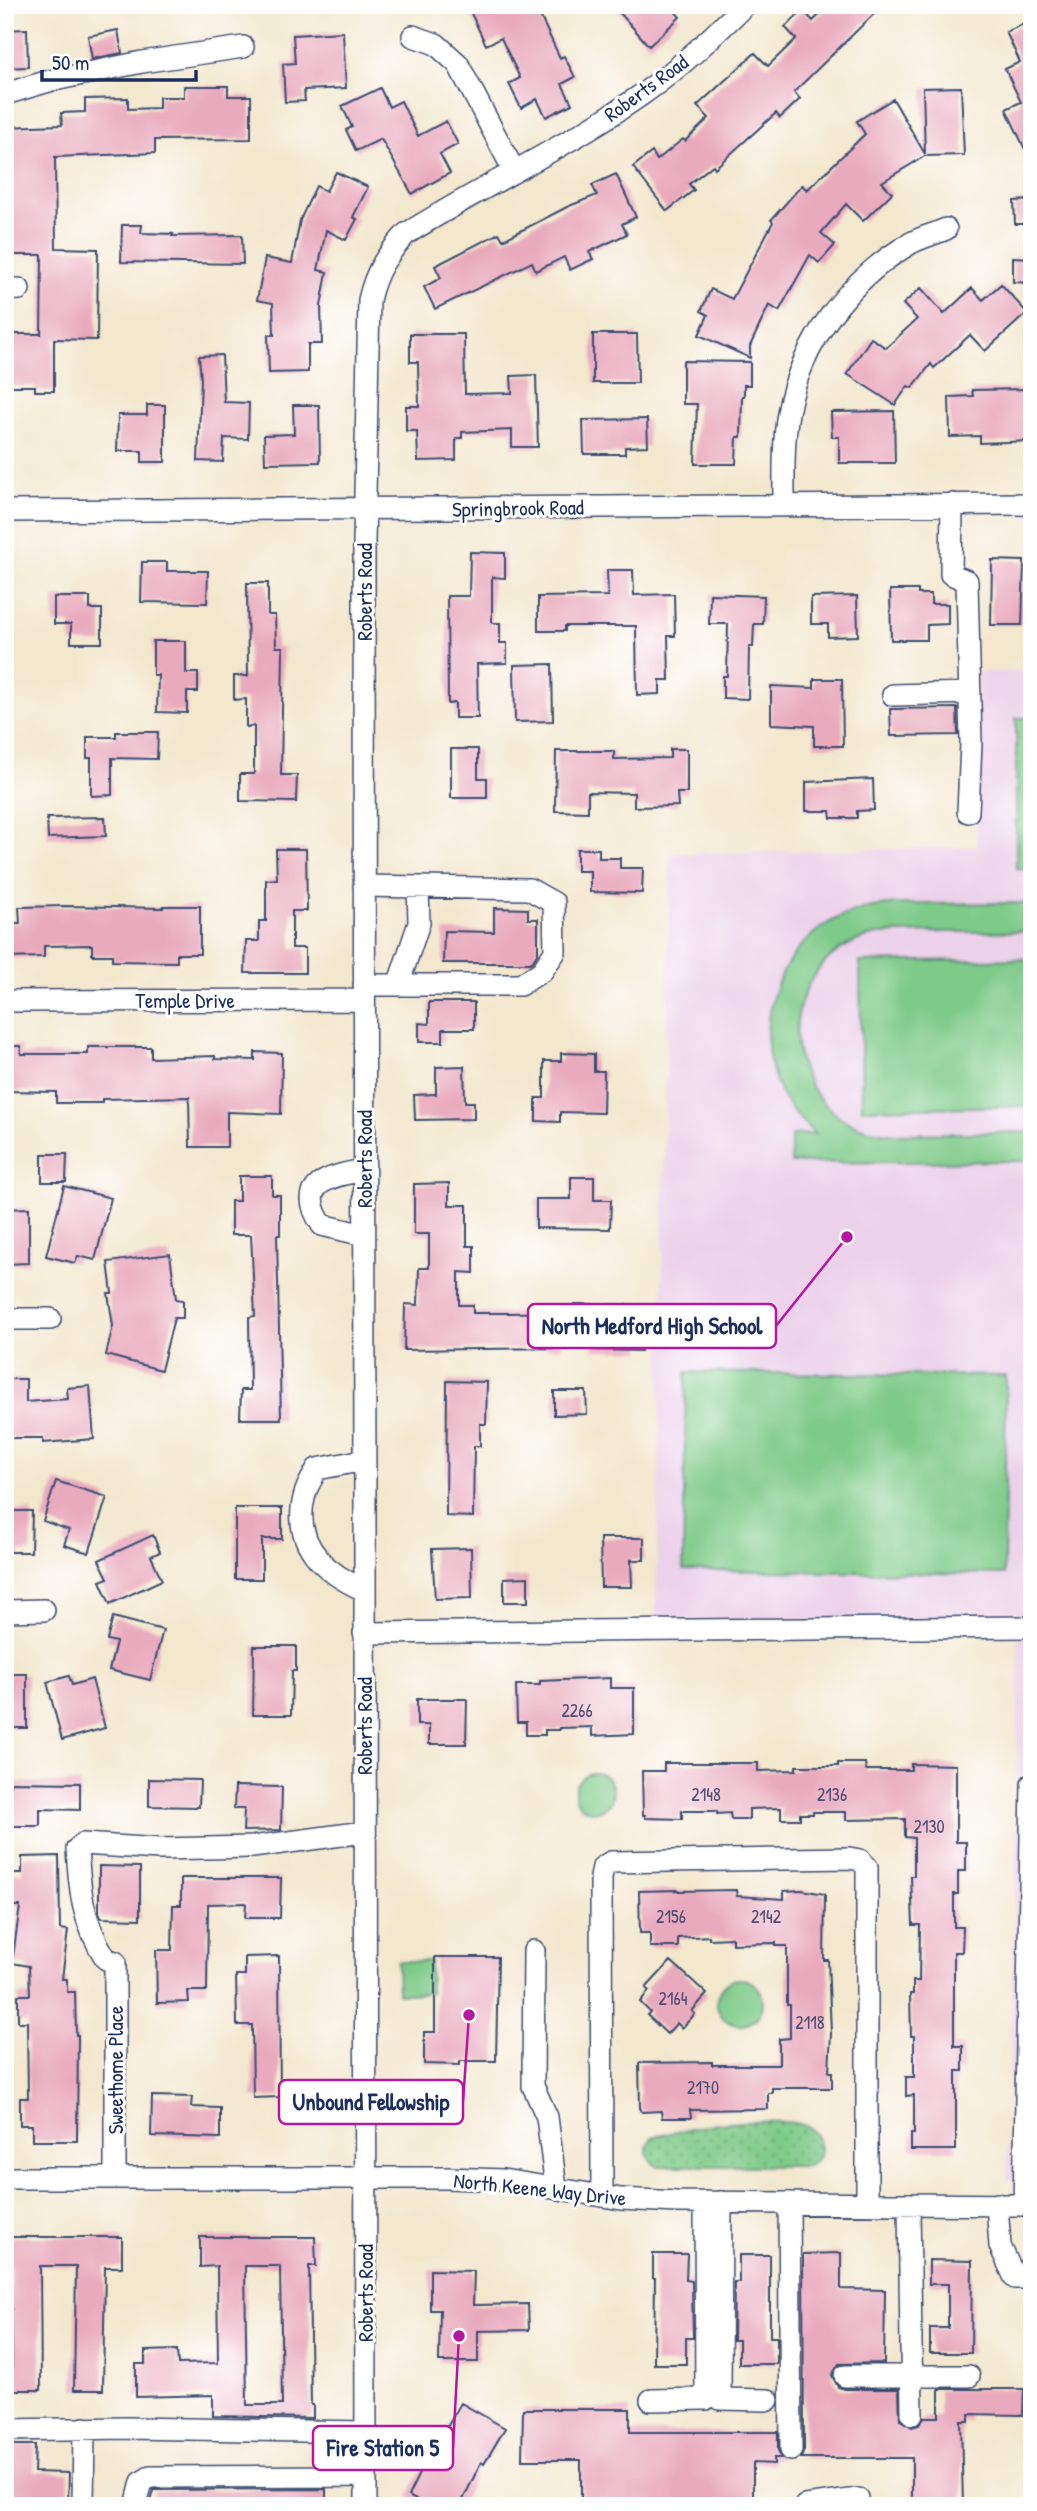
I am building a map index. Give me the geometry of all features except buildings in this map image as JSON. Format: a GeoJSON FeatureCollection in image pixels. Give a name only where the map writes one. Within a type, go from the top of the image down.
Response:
{"type":"FeatureCollection","features":[{"type":"Feature","properties":{"kind":"street","name":"Roberts Road"},"geometry":{"type":"LineString","coordinates":[[366,2506],[364,886],[365,510],[369,300],[375,274],[388,253],[406,234],[588,129],[644,93],[689,59],[745,5]]}},
{"type":"Feature","properties":{"kind":"street"},"geometry":{"type":"LineString","coordinates":[[412,36],[436,44],[458,64],[514,171]]}},
{"type":"Feature","properties":{"kind":"street"},"geometry":{"type":"LineString","coordinates":[[5,94],[49,81],[129,64],[243,47]]}},
{"type":"Feature","properties":{"kind":"street"},"geometry":{"type":"LineString","coordinates":[[783,505],[783,447],[788,412],[796,383],[820,330],[845,298],[893,255],[914,242],[946,229]]}},
{"type":"Feature","properties":{"kind":"street","name":"Springbrook Road"},"geometry":{"type":"LineString","coordinates":[[5,511],[1032,504]]}},
{"type":"Feature","properties":{"kind":"street"},"geometry":{"type":"LineString","coordinates":[[952,505],[951,574],[967,581],[971,743],[968,812]]}},
{"type":"Feature","properties":{"kind":"street"},"geometry":{"type":"LineString","coordinates":[[892,695],[970,693]]}},
{"type":"Feature","properties":{"kind":"street"},"geometry":{"type":"LineString","coordinates":[[364,886],[418,887],[419,923],[398,985]]}},
{"type":"Feature","properties":{"kind":"street","name":"Temple Drive"},"geometry":{"type":"LineString","coordinates":[[5,1001],[364,992],[398,985],[520,985],[542,971],[555,952],[554,903],[529,889],[418,887]]}},
{"type":"Feature","properties":{"kind":"street"},"geometry":{"type":"LineString","coordinates":[[364,1170],[335,1175],[321,1181],[314,1193],[314,1213],[322,1225],[364,1235]]}},
{"type":"Feature","properties":{"kind":"street"},"geometry":{"type":"LineString","coordinates":[[5,1319],[51,1319]]}},
{"type":"Feature","properties":{"kind":"street"},"geometry":{"type":"LineString","coordinates":[[364,1460],[317,1469],[305,1494],[303,1512],[303,1537],[319,1560],[337,1576],[364,1590]]}},
{"type":"Feature","properties":{"kind":"street"},"geometry":{"type":"LineString","coordinates":[[5,1611],[44,1611]]}},
{"type":"Feature","properties":{"kind":"street"},"geometry":{"type":"LineString","coordinates":[[364,1633],[1032,1628]]}},
{"type":"Feature","properties":{"kind":"street"},"geometry":{"type":"LineString","coordinates":[[1028,2205],[1032,1784]]}},
{"type":"Feature","properties":{"kind":"street","name":"Sweethome Place"},"geometry":{"type":"LineString","coordinates":[[115,2178],[115,1962],[106,1959],[88,1928],[78,1849],[83,1843],[159,1849],[252,1847],[364,1832]]}},
{"type":"Feature","properties":{"kind":"street"},"geometry":{"type":"LineString","coordinates":[[602,2196],[603,1867],[611,1862],[849,1858],[860,1860],[867,1867],[867,2203]]}},
{"type":"Feature","properties":{"kind":"street"},"geometry":{"type":"LineString","coordinates":[[534,1951],[533,2087],[547,2117],[556,2188]]}},
{"type":"Feature","properties":{"kind":"street","name":"North Keene Way Drive"},"geometry":{"type":"LineString","coordinates":[[5,2178],[503,2180],[635,2199],[1028,2205]]}},
{"type":"Feature","properties":{"kind":"street"},"geometry":{"type":"LineString","coordinates":[[713,2202],[720,2399],[768,2400]]}},
{"type":"Feature","properties":{"kind":"street"},"geometry":{"type":"LineString","coordinates":[[651,2400],[706,2399],[713,2202]]}},
{"type":"Feature","properties":{"kind":"street"},"geometry":{"type":"LineString","coordinates":[[789,2203],[791,2450]]}},
{"type":"Feature","properties":{"kind":"street"},"geometry":{"type":"LineString","coordinates":[[909,2204],[912,2414]]}},
{"type":"Feature","properties":{"kind":"street"},"geometry":{"type":"LineString","coordinates":[[997,2204],[1000,2246],[1015,2278],[1032,2278]]}},
{"type":"Feature","properties":{"kind":"street"},"geometry":{"type":"LineString","coordinates":[[845,2376],[969,2376]]}},
{"type":"Feature","properties":{"kind":"street"},"geometry":{"type":"LineString","coordinates":[[5,2430],[84,2428],[366,2432]]}},
{"type":"Feature","properties":{"kind":"street"},"geometry":{"type":"LineString","coordinates":[[83,2506],[84,2428]]}},
{"type":"Feature","properties":{"kind":"street"},"geometry":{"type":"LineString","coordinates":[[136,2506],[142,2482],[150,2477],[366,2476]]}},
{"type":"Feature","properties":{"kind":"street"},"geometry":{"type":"LineString","coordinates":[[805,2506],[858,2499]]}},
{"type":"Feature","properties":{"kind":"shaded area"},"geometry":{"type":"Polygon","coordinates":[[[1032,671],[1032,2180],[1007,2179],[1016,1860],[1019,1621],[656,1619],[670,854],[976,847],[978,672],[1032,671]]]}},
{"type":"Feature","properties":{"kind":"green space"},"geometry":{"type":"Polygon","coordinates":[[[1016,718],[1032,718],[1032,869],[1016,869],[1016,718]]]}},
{"type":"Feature","properties":{"kind":"green space"},"geometry":{"type":"Polygon","coordinates":[[[1032,903],[1032,931],[896,933],[871,936],[848,945],[825,962],[809,984],[799,1009],[796,1035],[800,1061],[810,1085],[827,1107],[850,1123],[873,1131],[897,1134],[1032,1132],[1032,1161],[791,1163],[791,1135],[815,1134],[792,1110],[781,1093],[771,1066],[767,1039],[777,984],[790,960],[808,939],[830,922],[856,911],[876,907],[906,904],[1032,903]]]}},
{"type":"Feature","properties":{"kind":"green space"},"geometry":{"type":"Polygon","coordinates":[[[1032,959],[1032,1106],[862,1109],[860,962],[1032,959]]]}},
{"type":"Feature","properties":{"kind":"green space"},"geometry":{"type":"Polygon","coordinates":[[[686,1372],[1006,1376],[1004,1574],[683,1570],[686,1372]]]}},
{"type":"Feature","properties":{"kind":"green space"},"geometry":{"type":"Polygon","coordinates":[[[594,1773],[607,1779],[613,1792],[607,1805],[594,1811],[581,1805],[575,1792],[581,1779],[594,1773]]]}},
{"type":"Feature","properties":{"kind":"green space"},"geometry":{"type":"Polygon","coordinates":[[[397,1961],[430,1961],[430,1993],[398,1994],[397,1961]]]}},
{"type":"Feature","properties":{"kind":"green space"},"geometry":{"type":"Polygon","coordinates":[[[740,1979],[749,1980],[756,1986],[762,1993],[762,2011],[756,2018],[749,2024],[740,2025],[731,2024],[724,2018],[718,2011],[717,2002],[718,1993],[724,1986],[731,1980],[740,1979]]]}},
{"type":"Feature","properties":{"kind":"green space"},"geometry":{"type":"Polygon","coordinates":[[[781,2122],[804,2125],[815,2134],[820,2154],[816,2161],[807,2166],[657,2166],[648,2156],[647,2149],[652,2137],[718,2123],[781,2122]]]}},
{"type":"Feature","properties":{"kind":"green space"},"geometry":{"type":"Polygon","coordinates":[[[1026,2398],[1032,2398],[1032,2443],[1027,2443],[1026,2398]]]}},
{"type":"Feature","properties":{"kind":"place","name":"North Medford High School"},"geometry":{"type":"Point","coordinates":[847,1237]}},
{"type":"Feature","properties":{"kind":"place","name":"Unbound Fellowship"},"geometry":{"type":"Point","coordinates":[469,2015]}},
{"type":"Feature","properties":{"kind":"place","name":"Fire Station 5"},"geometry":{"type":"Point","coordinates":[459,2336]}}]}
